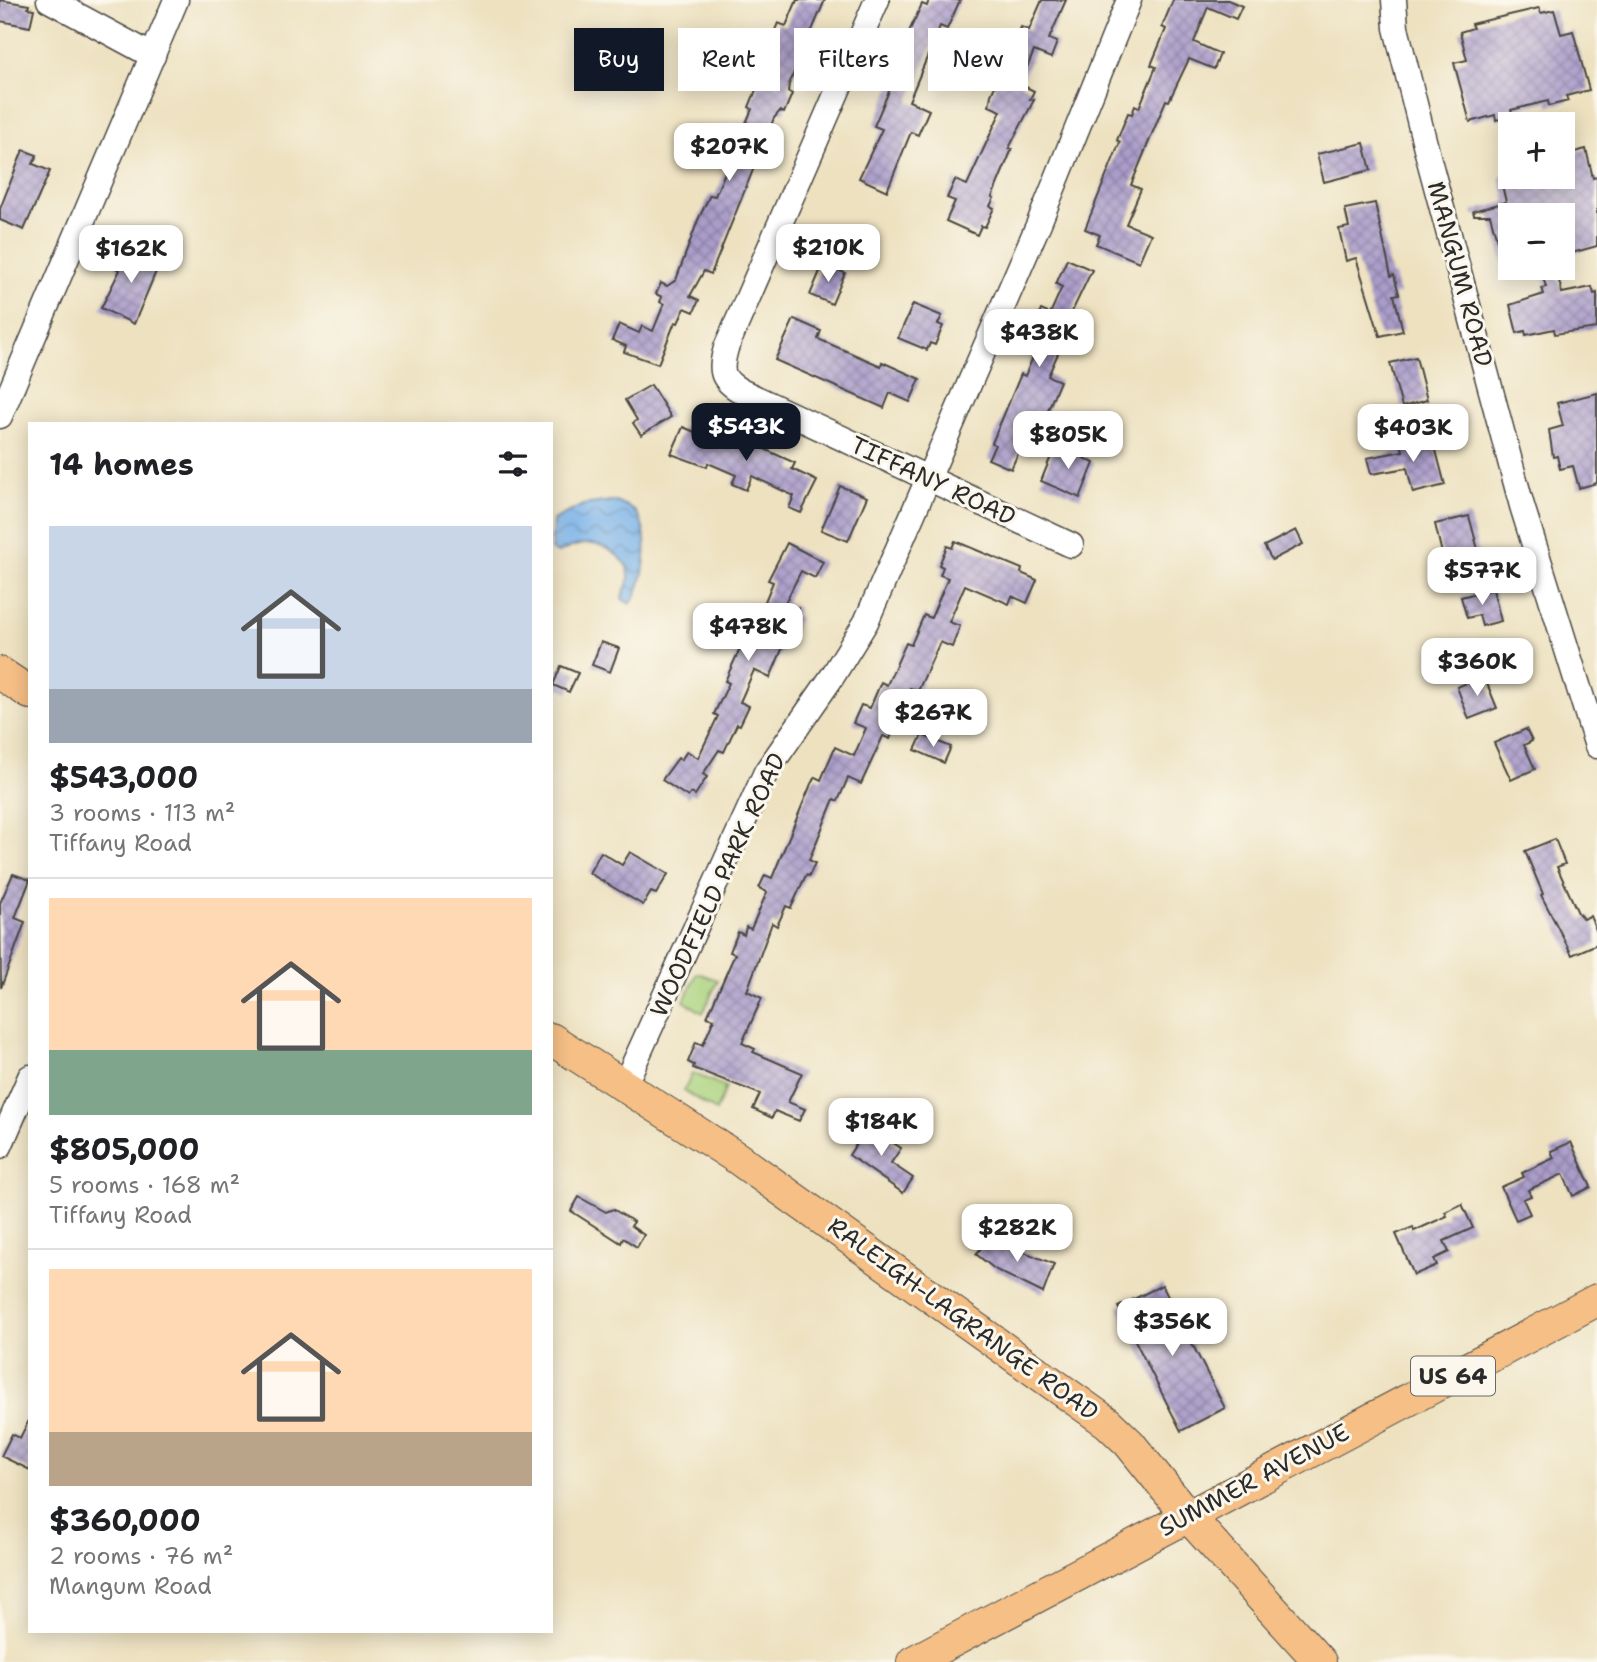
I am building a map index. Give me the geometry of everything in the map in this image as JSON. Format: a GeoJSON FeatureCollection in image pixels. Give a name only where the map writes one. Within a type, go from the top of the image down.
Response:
{"type":"FeatureCollection","features":[{"type":"Feature","properties":{"kind":"main road"},"geometry":{"type":"LineString","coordinates":[[0,673],[28,692]]}},
{"type":"Feature","properties":{"kind":"main road","name":"RALEIGH-LAGRANGE ROAD"},"geometry":{"type":"LineString","coordinates":[[553,1040],[737,1158],[880,1257],[1108,1423],[1129,1443],[1187,1515],[1320,1662]]}},
{"type":"Feature","properties":{"kind":"main road","name":"SUMMER AVENUE"},"geometry":{"type":"LineString","coordinates":[[913,1662],[1597,1300]]}},
{"type":"Feature","properties":{"kind":"street"},"geometry":{"type":"LineString","coordinates":[[50,0],[153,55]]}},
{"type":"Feature","properties":{"kind":"street"},"geometry":{"type":"LineString","coordinates":[[0,416],[177,0]]}},
{"type":"Feature","properties":{"kind":"street","name":"TIFFANY ROAD"},"geometry":{"type":"LineString","coordinates":[[877,0],[726,348],[720,370],[723,378],[741,391],[1070,545]]}},
{"type":"Feature","properties":{"kind":"street","name":"WOODFIELD PARK ROAD"},"geometry":{"type":"LineString","coordinates":[[624,1086],[754,797],[781,746],[860,634],[1044,212],[1129,0]]}},
{"type":"Feature","properties":{"kind":"street","name":"MANGUM ROAD"},"geometry":{"type":"LineString","coordinates":[[1394,0],[1396,28],[1429,160],[1522,506],[1597,746]]}},
{"type":"Feature","properties":{"kind":"street"},"geometry":{"type":"LineString","coordinates":[[0,1146],[28,1082]]}},
{"type":"Feature","properties":{"kind":"green space"},"geometry":{"type":"Polygon","coordinates":[[[697,973],[718,980],[703,1013],[684,1001],[697,973]]]}},
{"type":"Feature","properties":{"kind":"green space"},"geometry":{"type":"Polygon","coordinates":[[[692,1073],[726,1087],[716,1111],[684,1091],[692,1073]]]}},
{"type":"Feature","properties":{"kind":"water"},"geometry":{"type":"Polygon","coordinates":[[[611,501],[633,510],[641,522],[645,559],[640,585],[630,604],[622,599],[629,578],[628,570],[620,557],[613,552],[591,544],[577,545],[558,553],[553,551],[553,520],[583,505],[611,501]]]}},
{"type":"Feature","properties":{"kind":"building"},"geometry":{"type":"Polygon","coordinates":[[[0,0],[29,5],[28,8],[34,9],[30,27],[0,21],[0,0]]]}},
{"type":"Feature","properties":{"kind":"building"},"geometry":{"type":"Polygon","coordinates":[[[797,0],[825,0],[813,28],[794,28],[794,72],[788,92],[792,94],[784,113],[780,111],[774,118],[711,274],[704,271],[690,296],[699,300],[694,312],[685,308],[678,323],[675,322],[658,364],[624,352],[626,346],[612,340],[619,324],[639,333],[642,326],[653,331],[664,304],[660,302],[662,297],[656,294],[661,283],[667,286],[676,280],[698,220],[710,195],[715,196],[752,109],[749,107],[756,91],[780,91],[780,28],[776,28],[778,23],[786,26],[797,0]]]}},
{"type":"Feature","properties":{"kind":"building"},"geometry":{"type":"Polygon","coordinates":[[[929,0],[960,0],[947,28],[928,28],[928,55],[914,89],[914,28],[911,28],[922,4],[927,6],[929,0]]]}},
{"type":"Feature","properties":{"kind":"building"},"geometry":{"type":"Polygon","coordinates":[[[1042,0],[1066,0],[1049,39],[1057,42],[1051,58],[1034,51],[1028,65],[1029,30],[1042,0]]]}},
{"type":"Feature","properties":{"kind":"building"},"geometry":{"type":"Polygon","coordinates":[[[1173,0],[1228,0],[1242,6],[1236,19],[1208,7],[1194,42],[1220,54],[1214,69],[1189,59],[1169,101],[1166,100],[1131,185],[1141,189],[1126,224],[1151,234],[1139,262],[1096,244],[1100,235],[1085,229],[1120,142],[1117,140],[1128,113],[1132,114],[1135,106],[1139,108],[1156,67],[1151,65],[1166,29],[1162,27],[1173,0]]]}},
{"type":"Feature","properties":{"kind":"building"},"geometry":{"type":"Polygon","coordinates":[[[1539,8],[1541,13],[1554,10],[1561,34],[1573,31],[1589,90],[1566,96],[1568,101],[1549,106],[1548,101],[1511,110],[1512,112],[1498,112],[1498,120],[1495,115],[1470,122],[1454,63],[1467,60],[1460,32],[1473,28],[1471,24],[1539,8]]]}},
{"type":"Feature","properties":{"kind":"building"},"geometry":{"type":"Polygon","coordinates":[[[1028,88],[1034,91],[1030,99],[1034,100],[1009,148],[1012,149],[992,197],[994,198],[990,206],[994,208],[985,227],[981,226],[977,235],[946,221],[955,201],[947,198],[955,180],[967,185],[1001,111],[989,106],[993,91],[1028,91],[1028,88]]]}},
{"type":"Feature","properties":{"kind":"building"},"geometry":{"type":"Polygon","coordinates":[[[889,91],[913,91],[909,101],[929,110],[918,135],[911,132],[887,191],[859,178],[882,129],[874,126],[889,91]]]}},
{"type":"Feature","properties":{"kind":"building"},"geometry":{"type":"Polygon","coordinates":[[[1364,143],[1371,170],[1324,182],[1317,154],[1364,143]]]}},
{"type":"Feature","properties":{"kind":"building"},"geometry":{"type":"Polygon","coordinates":[[[1586,149],[1593,178],[1597,177],[1597,246],[1575,252],[1575,203],[1502,203],[1506,202],[1503,189],[1575,189],[1575,152],[1586,149]]]}},
{"type":"Feature","properties":{"kind":"building"},"geometry":{"type":"Polygon","coordinates":[[[23,150],[37,155],[33,164],[50,171],[24,230],[0,220],[0,209],[23,150]]]}},
{"type":"Feature","properties":{"kind":"building"},"geometry":{"type":"Polygon","coordinates":[[[1375,203],[1391,276],[1394,275],[1399,294],[1394,295],[1403,331],[1380,336],[1356,258],[1346,261],[1339,229],[1349,227],[1345,209],[1375,203]]]}},
{"type":"Feature","properties":{"kind":"building"},"geometry":{"type":"Polygon","coordinates":[[[1498,204],[1498,244],[1490,215],[1474,215],[1473,211],[1498,204]]]}},
{"type":"Feature","properties":{"kind":"building"},"geometry":{"type":"Polygon","coordinates":[[[126,246],[160,262],[134,324],[101,308],[120,270],[116,268],[126,246]]]}},
{"type":"Feature","properties":{"kind":"building"},"geometry":{"type":"Polygon","coordinates":[[[1067,259],[1092,270],[1055,347],[1060,349],[1048,376],[1060,381],[1045,417],[1036,414],[1011,469],[988,459],[995,445],[992,443],[1021,374],[1025,376],[1036,350],[1031,348],[1034,341],[1029,339],[1041,310],[1050,314],[1062,287],[1056,284],[1067,259]]]}},
{"type":"Feature","properties":{"kind":"building"},"geometry":{"type":"Polygon","coordinates":[[[823,264],[845,273],[832,304],[810,295],[823,264]]]}},
{"type":"Feature","properties":{"kind":"building"},"geometry":{"type":"Polygon","coordinates":[[[1544,280],[1559,280],[1562,293],[1592,287],[1594,294],[1597,293],[1597,328],[1555,334],[1554,329],[1526,335],[1525,331],[1517,333],[1510,305],[1544,294],[1542,288],[1546,287],[1544,280]]]}},
{"type":"Feature","properties":{"kind":"building"},"geometry":{"type":"Polygon","coordinates":[[[913,304],[942,316],[938,324],[943,326],[935,345],[930,343],[927,350],[898,338],[913,304]]]}},
{"type":"Feature","properties":{"kind":"building"},"geometry":{"type":"Polygon","coordinates":[[[794,319],[821,331],[818,339],[881,366],[882,362],[920,379],[910,402],[890,393],[884,408],[775,360],[794,319]]]}},
{"type":"Feature","properties":{"kind":"building"},"geometry":{"type":"Polygon","coordinates":[[[1416,357],[1427,400],[1402,407],[1390,363],[1416,357]]]}},
{"type":"Feature","properties":{"kind":"building"},"geometry":{"type":"Polygon","coordinates":[[[651,385],[671,417],[641,435],[633,423],[637,420],[625,400],[651,385]]]}},
{"type":"Feature","properties":{"kind":"building"},"geometry":{"type":"Polygon","coordinates":[[[1597,393],[1597,483],[1579,488],[1573,466],[1560,469],[1557,456],[1553,457],[1549,430],[1563,426],[1557,403],[1597,393]]]}},
{"type":"Feature","properties":{"kind":"building"},"geometry":{"type":"Polygon","coordinates":[[[683,427],[723,444],[730,428],[766,444],[764,449],[795,463],[792,469],[817,481],[801,513],[789,508],[794,496],[752,476],[746,490],[732,484],[736,475],[708,463],[707,467],[671,454],[683,427]]]}},
{"type":"Feature","properties":{"kind":"building"},"geometry":{"type":"Polygon","coordinates":[[[1432,435],[1445,485],[1413,493],[1407,468],[1371,474],[1367,458],[1403,451],[1401,443],[1432,435]]]}},
{"type":"Feature","properties":{"kind":"building"},"geometry":{"type":"Polygon","coordinates":[[[1056,444],[1094,463],[1080,498],[1041,481],[1056,444]]]}},
{"type":"Feature","properties":{"kind":"building"},"geometry":{"type":"Polygon","coordinates":[[[840,486],[867,497],[848,541],[821,530],[840,486]]]}},
{"type":"Feature","properties":{"kind":"building"},"geometry":{"type":"Polygon","coordinates":[[[1469,516],[1480,557],[1445,566],[1435,524],[1469,516]]]}},
{"type":"Feature","properties":{"kind":"building"},"geometry":{"type":"Polygon","coordinates":[[[1296,530],[1303,544],[1272,560],[1264,546],[1296,530]]]}},
{"type":"Feature","properties":{"kind":"building"},"geometry":{"type":"Polygon","coordinates":[[[955,541],[1022,569],[1021,573],[1037,580],[1027,603],[1012,596],[1009,604],[965,585],[949,622],[960,626],[952,647],[940,642],[918,691],[910,688],[890,739],[883,736],[861,784],[848,778],[838,801],[834,799],[809,860],[815,863],[809,876],[806,875],[791,908],[786,906],[777,926],[772,923],[747,991],[762,998],[742,1043],[755,1049],[753,1052],[802,1073],[788,1102],[805,1109],[799,1121],[775,1111],[772,1118],[753,1109],[760,1094],[693,1068],[694,1065],[688,1062],[696,1042],[703,1045],[714,1019],[707,1017],[735,954],[730,952],[738,932],[744,935],[746,927],[751,929],[767,892],[759,888],[765,875],[772,878],[811,784],[815,777],[821,780],[835,747],[854,756],[866,728],[853,723],[861,705],[870,708],[881,682],[887,685],[906,643],[911,645],[924,615],[931,618],[948,578],[940,575],[943,567],[939,565],[947,546],[952,548],[955,541]]]}},
{"type":"Feature","properties":{"kind":"building"},"geometry":{"type":"Polygon","coordinates":[[[787,543],[823,562],[815,578],[801,571],[785,603],[798,608],[795,616],[799,618],[791,636],[788,635],[770,678],[754,670],[740,702],[749,706],[740,725],[737,724],[724,752],[719,750],[703,774],[707,777],[695,795],[691,793],[688,797],[662,780],[678,758],[681,760],[687,751],[698,758],[718,716],[714,714],[729,683],[725,681],[747,633],[715,620],[721,606],[757,621],[773,582],[768,580],[787,543]]]}},
{"type":"Feature","properties":{"kind":"building"},"geometry":{"type":"Polygon","coordinates":[[[1493,589],[1501,621],[1482,626],[1479,615],[1467,618],[1461,597],[1493,589]]]}},
{"type":"Feature","properties":{"kind":"building"},"geometry":{"type":"Polygon","coordinates":[[[601,642],[619,648],[610,672],[592,665],[601,642]]]}},
{"type":"Feature","properties":{"kind":"building"},"geometry":{"type":"Polygon","coordinates":[[[561,666],[578,673],[569,692],[553,685],[561,666]]]}},
{"type":"Feature","properties":{"kind":"building"},"geometry":{"type":"Polygon","coordinates":[[[1484,676],[1497,708],[1469,719],[1457,687],[1484,676]]]}},
{"type":"Feature","properties":{"kind":"building"},"geometry":{"type":"Polygon","coordinates":[[[1526,729],[1532,741],[1524,745],[1535,769],[1511,780],[1494,743],[1526,729]]]}},
{"type":"Feature","properties":{"kind":"building"},"geometry":{"type":"Polygon","coordinates":[[[922,735],[951,747],[944,763],[915,750],[922,735]]]}},
{"type":"Feature","properties":{"kind":"building"},"geometry":{"type":"Polygon","coordinates":[[[1555,839],[1565,864],[1557,867],[1578,913],[1583,919],[1590,916],[1597,932],[1597,944],[1572,955],[1541,895],[1543,894],[1525,851],[1555,839]]]}},
{"type":"Feature","properties":{"kind":"building"},"geometry":{"type":"Polygon","coordinates":[[[601,852],[622,865],[630,852],[668,874],[656,894],[651,892],[643,905],[589,873],[601,852]]]}},
{"type":"Feature","properties":{"kind":"building"},"geometry":{"type":"Polygon","coordinates":[[[13,874],[28,879],[15,918],[25,922],[1,988],[0,903],[13,874]]]}},
{"type":"Feature","properties":{"kind":"building"},"geometry":{"type":"Polygon","coordinates":[[[868,1126],[901,1148],[891,1163],[913,1178],[903,1193],[849,1155],[868,1126]]]}},
{"type":"Feature","properties":{"kind":"building"},"geometry":{"type":"Polygon","coordinates":[[[1571,1142],[1591,1187],[1573,1196],[1563,1174],[1528,1190],[1531,1196],[1523,1199],[1530,1214],[1516,1220],[1501,1187],[1524,1177],[1522,1173],[1554,1158],[1551,1151],[1571,1142]]]}},
{"type":"Feature","properties":{"kind":"building"},"geometry":{"type":"Polygon","coordinates":[[[579,1197],[606,1212],[613,1209],[634,1222],[631,1226],[644,1235],[637,1247],[623,1238],[621,1243],[571,1211],[579,1197]]]}},
{"type":"Feature","properties":{"kind":"building"},"geometry":{"type":"Polygon","coordinates":[[[1462,1204],[1473,1228],[1444,1241],[1449,1252],[1434,1259],[1437,1265],[1414,1275],[1396,1234],[1413,1227],[1414,1231],[1447,1216],[1445,1212],[1462,1204]]]}},
{"type":"Feature","properties":{"kind":"building"},"geometry":{"type":"Polygon","coordinates":[[[990,1238],[1054,1264],[1043,1293],[996,1270],[976,1254],[990,1238]]]}},
{"type":"Feature","properties":{"kind":"building"},"geometry":{"type":"Polygon","coordinates":[[[1162,1285],[1225,1408],[1181,1431],[1118,1307],[1162,1285]]]}},
{"type":"Feature","properties":{"kind":"building"},"geometry":{"type":"Polygon","coordinates":[[[28,1422],[28,1469],[1,1456],[12,1434],[20,1438],[28,1422]]]}}]}
